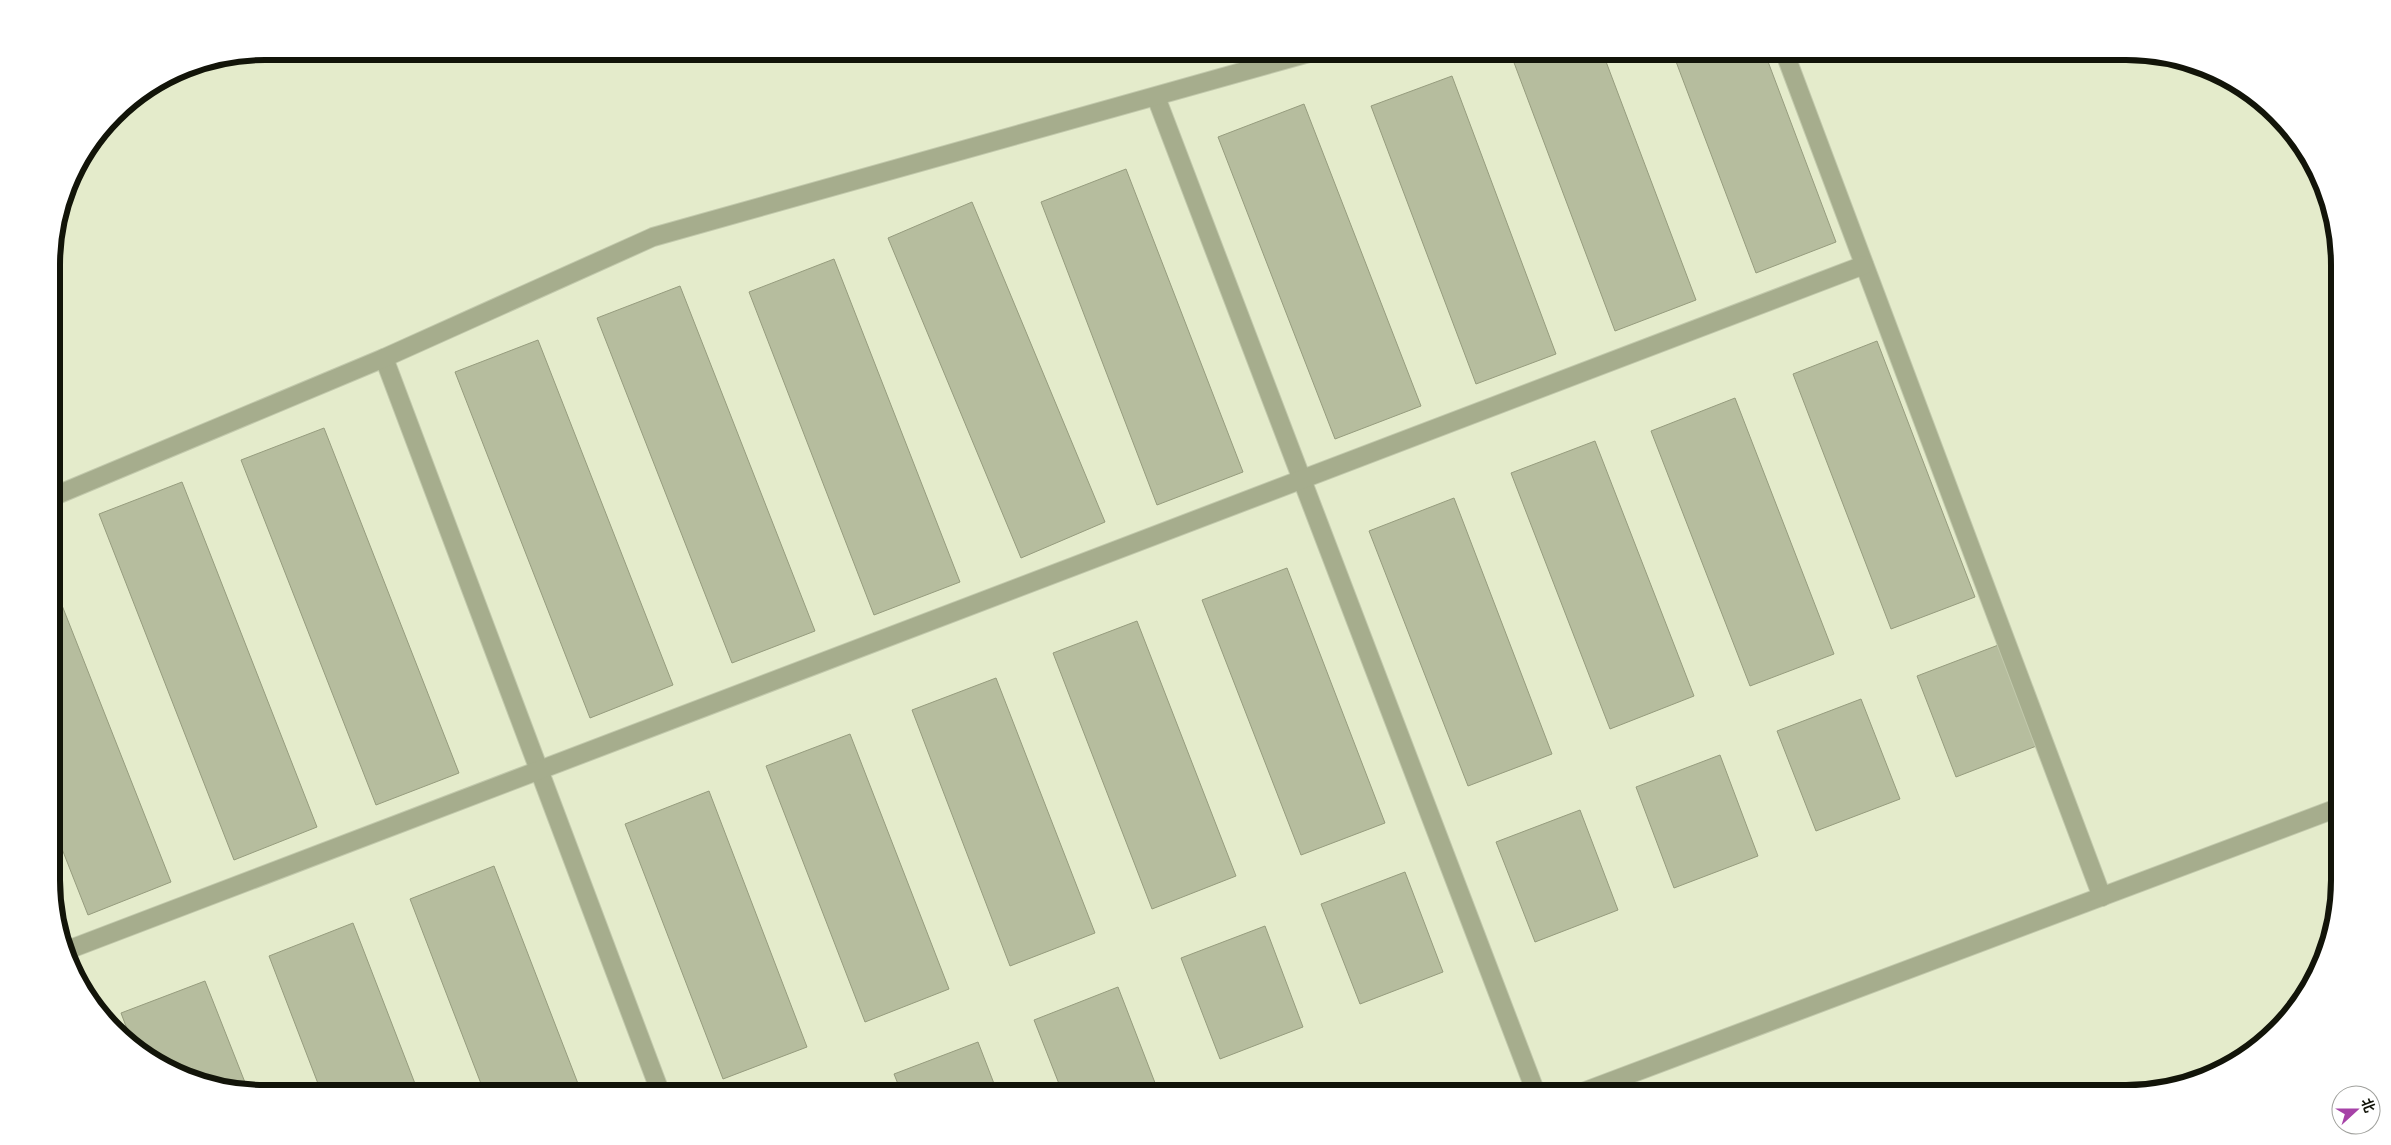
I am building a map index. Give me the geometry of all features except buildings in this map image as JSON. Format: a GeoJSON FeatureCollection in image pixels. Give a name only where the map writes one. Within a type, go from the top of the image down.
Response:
{"type":"FeatureCollection","features":[{"type":"Feature","properties":{"kind":"lane"},"geometry":{"type":"LineString","coordinates":[[60,494],[384,358],[653,237],[1285,60]]}},
{"type":"Feature","properties":{"kind":"lane"},"geometry":{"type":"LineString","coordinates":[[1787,60],[2102,897]]}},
{"type":"Feature","properties":{"kind":"lane"},"geometry":{"type":"LineString","coordinates":[[1156,97],[1533,1085]]}},
{"type":"Feature","properties":{"kind":"lane"},"geometry":{"type":"LineString","coordinates":[[72,948],[1864,265]]}},
{"type":"Feature","properties":{"kind":"lane"},"geometry":{"type":"LineString","coordinates":[[384,358],[658,1085]]}},
{"type":"Feature","properties":{"kind":"lane"},"geometry":{"type":"LineString","coordinates":[[1604,1085],[2331,810]]}}]}
